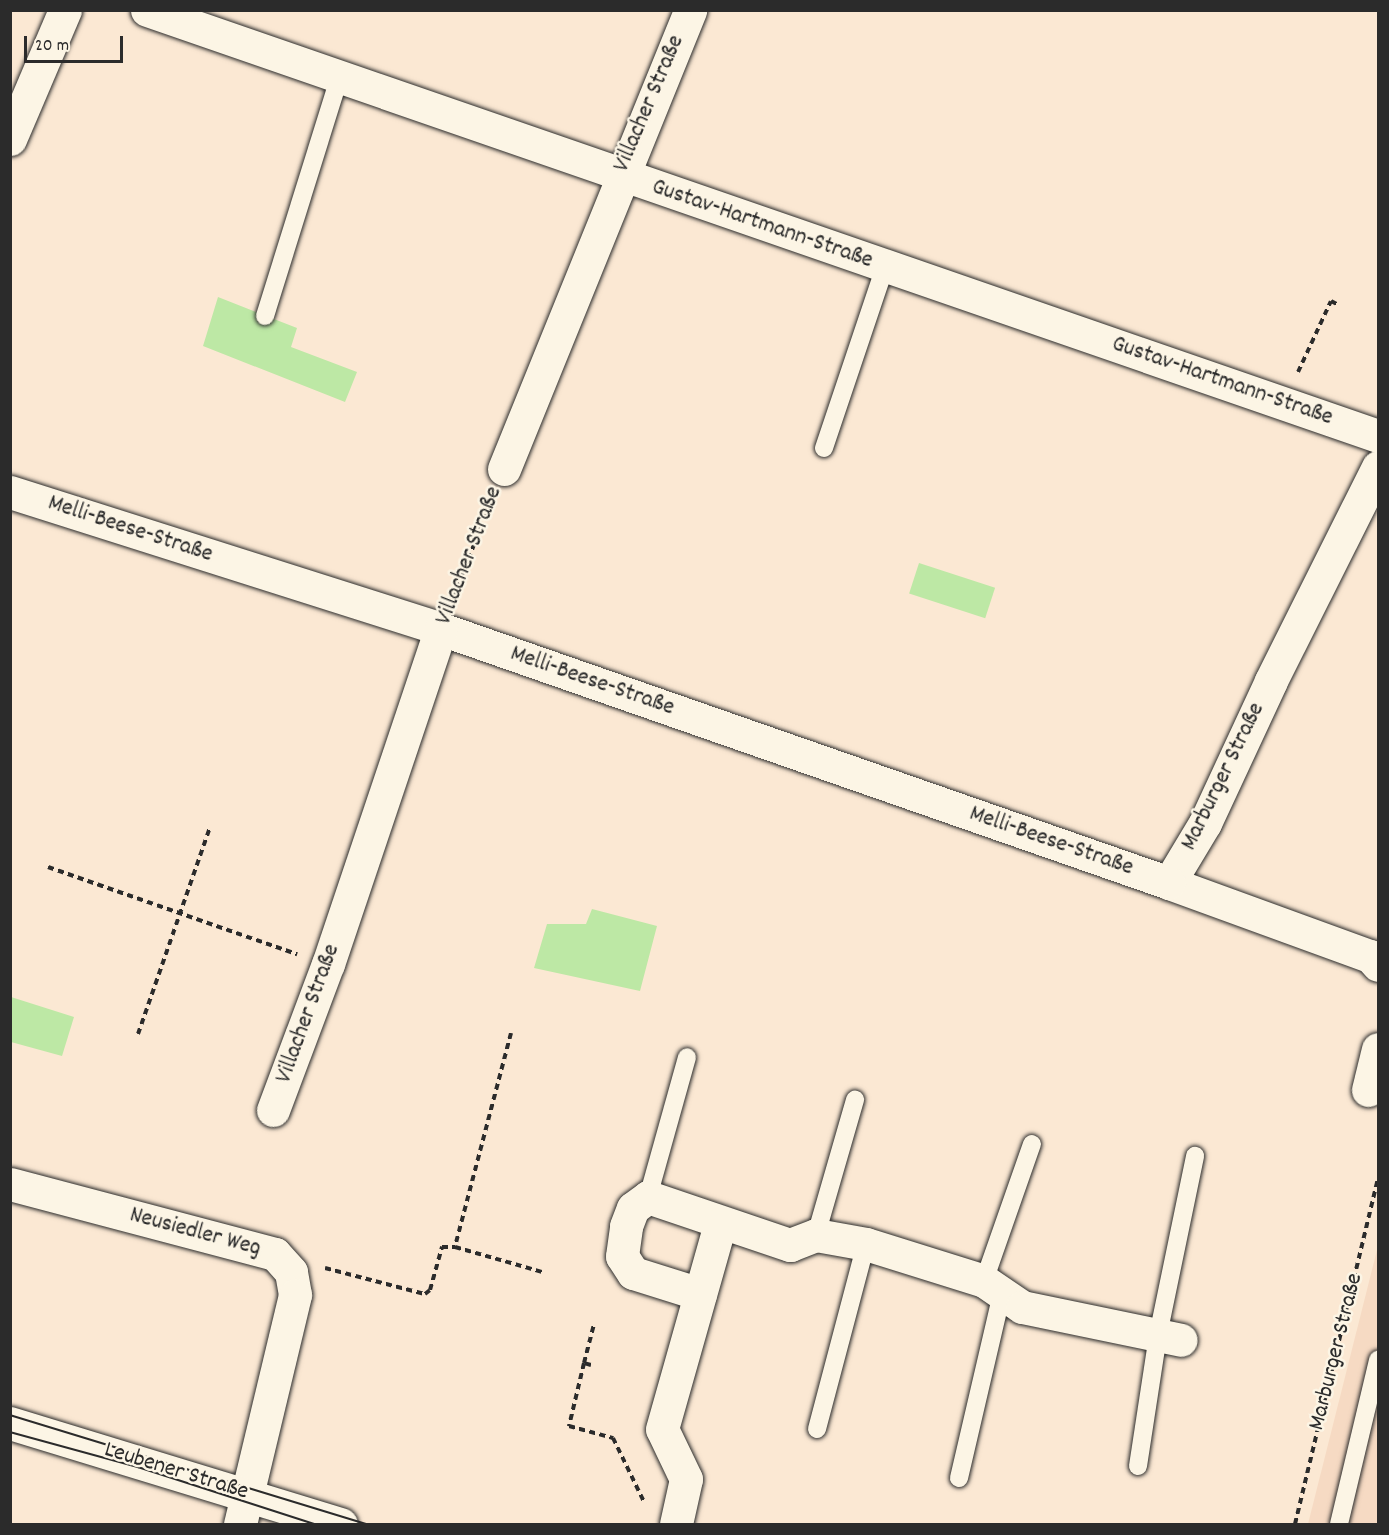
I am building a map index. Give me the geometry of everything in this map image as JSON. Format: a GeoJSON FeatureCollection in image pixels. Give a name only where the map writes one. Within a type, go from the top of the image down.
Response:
{"type":"FeatureCollection","features":[{"type":"Feature","properties":{"kind":"street"},"geometry":{"type":"LineString","coordinates":[[10,139],[65,10]]}},
{"type":"Feature","properties":{"kind":"street","name":"Gustav-Hartmann-Straße"},"geometry":{"type":"LineString","coordinates":[[147,10],[620,176],[1378,436]]}},
{"type":"Feature","properties":{"kind":"street","name":"Villacher Straße"},"geometry":{"type":"LineString","coordinates":[[504,469],[620,176],[690,10]]}},
{"type":"Feature","properties":{"kind":"street","name":"Marburger Straße"},"geometry":{"type":"LineString","coordinates":[[1169,883],[1205,823],[1271,681],[1378,467]]}},
{"type":"Feature","properties":{"kind":"street","name":"Melli-Beese-Straße"},"geometry":{"type":"LineString","coordinates":[[10,492],[441,629],[1169,883]]}},
{"type":"Feature","properties":{"kind":"street","name":"Villacher Straße"},"geometry":{"type":"LineString","coordinates":[[273,1110],[328,964],[441,629]]}},
{"type":"Feature","properties":{"kind":"street"},"geometry":{"type":"LineString","coordinates":[[1169,883],[1370,956],[1378,965]]}},
{"type":"Feature","properties":{"kind":"street"},"geometry":{"type":"LineString","coordinates":[[1368,1090],[1378,1049]]}},
{"type":"Feature","properties":{"kind":"street","name":"Neusiedler Weg"},"geometry":{"type":"LineString","coordinates":[[10,1184],[275,1254],[291,1272],[296,1295],[243,1509]]}},
{"type":"Feature","properties":{"kind":"street"},"geometry":{"type":"LineString","coordinates":[[700,1294],[633,1273],[622,1256],[626,1226],[633,1208],[648,1197],[720,1224],[790,1245],[816,1235],[866,1244],[993,1287],[1022,1307],[1169,1337]]}},
{"type":"Feature","properties":{"kind":"street"},"geometry":{"type":"LineString","coordinates":[[663,1519],[686,1479],[662,1428],[720,1224]]}},
{"type":"Feature","properties":{"kind":"street","name":"Leubener Straße"},"geometry":{"type":"LineString","coordinates":[[10,1423],[243,1509],[341,1524]]}},
{"type":"Feature","properties":{"kind":"lane"},"geometry":{"type":"LineString","coordinates":[[265,316],[339,78]]}},
{"type":"Feature","properties":{"kind":"lane"},"geometry":{"type":"LineString","coordinates":[[824,448],[885,267]]}},
{"type":"Feature","properties":{"kind":"lane"},"geometry":{"type":"LineString","coordinates":[[648,1197],[687,1057]]}},
{"type":"Feature","properties":{"kind":"lane"},"geometry":{"type":"LineString","coordinates":[[816,1235],[855,1100]]}},
{"type":"Feature","properties":{"kind":"lane"},"geometry":{"type":"LineString","coordinates":[[959,1478],[993,1287],[1032,1144]]}},
{"type":"Feature","properties":{"kind":"lane"},"geometry":{"type":"LineString","coordinates":[[1138,1466],[1169,1337],[1195,1156]]}},
{"type":"Feature","properties":{"kind":"lane"},"geometry":{"type":"LineString","coordinates":[[817,1429],[866,1244]]}},
{"type":"Feature","properties":{"kind":"lane"},"geometry":{"type":"LineString","coordinates":[[1339,1524],[1378,1360]]}},
{"type":"Feature","properties":{"kind":"path"},"geometry":{"type":"LineString","coordinates":[[1283,403],[1331,301],[1337,304]]}},
{"type":"Feature","properties":{"kind":"path","name":"Villacher Straße"},"geometry":{"type":"LineString","coordinates":[[441,629],[504,469]]}},
{"type":"Feature","properties":{"kind":"path"},"geometry":{"type":"LineString","coordinates":[[138,1034],[178,913],[210,827]]}},
{"type":"Feature","properties":{"kind":"path"},"geometry":{"type":"LineString","coordinates":[[48,867],[328,964]]}},
{"type":"Feature","properties":{"kind":"path"},"geometry":{"type":"LineString","coordinates":[[455,1247],[511,1033]]}},
{"type":"Feature","properties":{"kind":"path","name":"Marburger Straße"},"geometry":{"type":"LineString","coordinates":[[1295,1524],[1378,1179]]}},
{"type":"Feature","properties":{"kind":"path"},"geometry":{"type":"LineString","coordinates":[[291,1272],[313,1265],[425,1294],[430,1290],[442,1248],[455,1247],[542,1272]]}},
{"type":"Feature","properties":{"kind":"path"},"geometry":{"type":"LineString","coordinates":[[594,1324],[569,1426],[614,1438],[663,1519]]}},
{"type":"Feature","properties":{"kind":"path"},"geometry":{"type":"LineString","coordinates":[[584,1363],[591,1365]]}},
{"type":"Feature","properties":{"kind":"shaded area"},"geometry":{"type":"Polygon","coordinates":[[[1378,1246],[1378,1524],[1308,1524],[1378,1246]]]}},
{"type":"Feature","properties":{"kind":"green space"},"geometry":{"type":"Polygon","coordinates":[[[218,297],[297,328],[291,347],[357,372],[345,402],[203,346],[218,297]]]}},
{"type":"Feature","properties":{"kind":"green space"},"geometry":{"type":"Polygon","coordinates":[[[919,563],[995,588],[985,618],[909,593],[919,563]]]}},
{"type":"Feature","properties":{"kind":"green space"},"geometry":{"type":"Polygon","coordinates":[[[592,909],[657,926],[640,991],[534,968],[547,924],[586,924],[592,909]]]}},
{"type":"Feature","properties":{"kind":"green space"},"geometry":{"type":"Polygon","coordinates":[[[11,997],[74,1017],[62,1056],[11,1042],[11,997]]]}},
{"type":"Feature","properties":{"kind":"tram line"},"geometry":{"type":"LineString","coordinates":[[10,1415],[367,1524]]}},
{"type":"Feature","properties":{"kind":"tram line"},"geometry":{"type":"LineString","coordinates":[[10,1432],[138,1467],[314,1524]]}}]}
